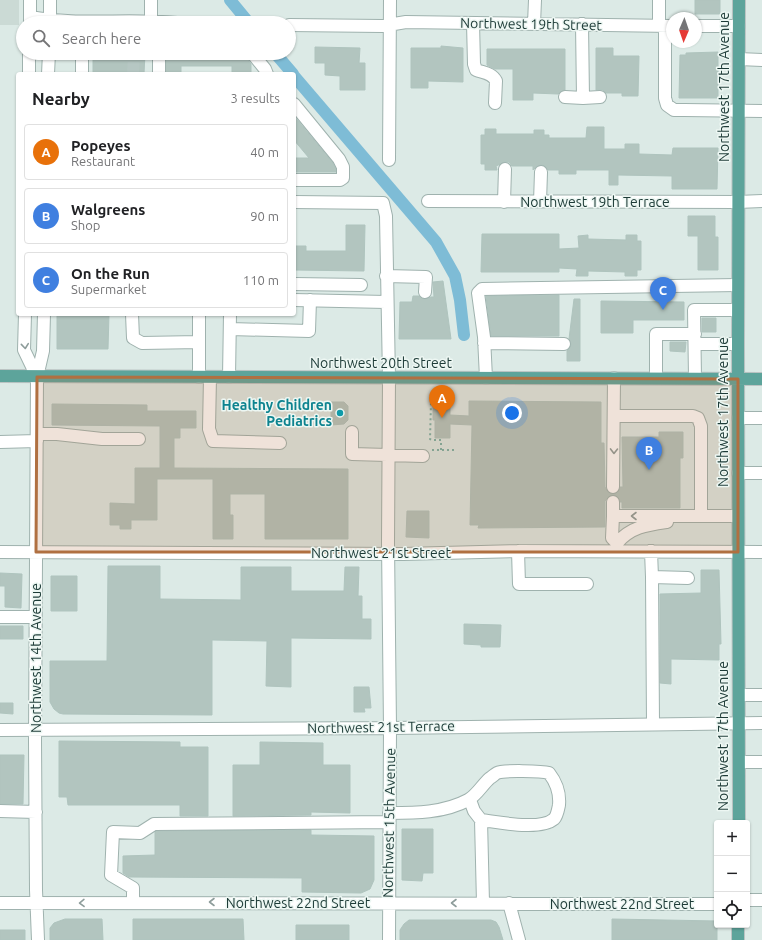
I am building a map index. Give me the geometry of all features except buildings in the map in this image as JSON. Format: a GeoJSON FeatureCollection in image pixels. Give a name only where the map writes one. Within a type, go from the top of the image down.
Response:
{"type":"FeatureCollection","features":[{"type":"Feature","properties":{"kind":"main road","name":"Northwest 17th Avenue"},"geometry":{"type":"LineString","coordinates":[[738,820],[739,0]]}},
{"type":"Feature","properties":{"kind":"main road","name":"Northwest 20th Street"},"geometry":{"type":"LineString","coordinates":[[0,376],[762,379]]}},
{"type":"Feature","properties":{"kind":"main road"},"geometry":{"type":"LineString","coordinates":[[738,928],[738,940]]}},
{"type":"Feature","properties":{"kind":"street"},"geometry":{"type":"LineString","coordinates":[[30,0],[30,16]]}},
{"type":"Feature","properties":{"kind":"street"},"geometry":{"type":"LineString","coordinates":[[50,0],[50,16]]}},
{"type":"Feature","properties":{"kind":"street"},"geometry":{"type":"LineString","coordinates":[[151,0],[155,16]]}},
{"type":"Feature","properties":{"kind":"street"},"geometry":{"type":"LineString","coordinates":[[389,160],[390,0]]}},
{"type":"Feature","properties":{"kind":"street"},"geometry":{"type":"LineString","coordinates":[[534,24],[535,0]]}},
{"type":"Feature","properties":{"kind":"street"},"geometry":{"type":"LineString","coordinates":[[659,0],[666,26],[665,98],[667,106],[674,110],[762,111]]}},
{"type":"Feature","properties":{"kind":"street","name":"Northwest 19th Street"},"geometry":{"type":"LineString","coordinates":[[296,25],[382,26],[401,22],[666,26]]}},
{"type":"Feature","properties":{"kind":"street"},"geometry":{"type":"LineString","coordinates":[[473,23],[474,64],[476,70],[488,74],[496,81],[495,103]]}},
{"type":"Feature","properties":{"kind":"street"},"geometry":{"type":"LineString","coordinates":[[582,24],[583,98]]}},
{"type":"Feature","properties":{"kind":"street"},"geometry":{"type":"LineString","coordinates":[[702,26],[739,26]]}},
{"type":"Feature","properties":{"kind":"street"},"geometry":{"type":"LineString","coordinates":[[739,59],[762,60]]}},
{"type":"Feature","properties":{"kind":"street"},"geometry":{"type":"LineString","coordinates":[[29,60],[29,72]]}},
{"type":"Feature","properties":{"kind":"street"},"geometry":{"type":"LineString","coordinates":[[48,72],[49,60]]}},
{"type":"Feature","properties":{"kind":"street"},"geometry":{"type":"LineString","coordinates":[[82,60],[82,72]]}},
{"type":"Feature","properties":{"kind":"street"},"geometry":{"type":"LineString","coordinates":[[159,60],[159,72]]}},
{"type":"Feature","properties":{"kind":"street"},"geometry":{"type":"LineString","coordinates":[[258,60],[267,72]]}},
{"type":"Feature","properties":{"kind":"street"},"geometry":{"type":"LineString","coordinates":[[565,97],[600,97]]}},
{"type":"Feature","properties":{"kind":"street"},"geometry":{"type":"LineString","coordinates":[[296,106],[339,159],[343,167],[343,178],[340,180],[296,180]]}},
{"type":"Feature","properties":{"kind":"street"},"geometry":{"type":"LineString","coordinates":[[504,202],[505,169]]}},
{"type":"Feature","properties":{"kind":"street"},"geometry":{"type":"LineString","coordinates":[[540,172],[540,202]]}},
{"type":"Feature","properties":{"kind":"street","name":"Northwest 19th Terrace"},"geometry":{"type":"LineString","coordinates":[[428,201],[762,201]]}},
{"type":"Feature","properties":{"kind":"street","name":"Northwest 15th Avenue"},"geometry":{"type":"LineString","coordinates":[[296,202],[383,203],[386,216],[390,728],[388,940]]}},
{"type":"Feature","properties":{"kind":"street"},"geometry":{"type":"LineString","coordinates":[[386,276],[426,277],[425,292]]}},
{"type":"Feature","properties":{"kind":"street"},"geometry":{"type":"LineString","coordinates":[[296,284],[361,285]]}},
{"type":"Feature","properties":{"kind":"street"},"geometry":{"type":"LineString","coordinates":[[486,378],[484,343],[478,292],[482,289],[738,285]]}},
{"type":"Feature","properties":{"kind":"street"},"geometry":{"type":"LineString","coordinates":[[296,300],[386,302]]}},
{"type":"Feature","properties":{"kind":"street"},"geometry":{"type":"LineString","coordinates":[[230,329],[309,331],[310,300]]}},
{"type":"Feature","properties":{"kind":"street"},"geometry":{"type":"LineString","coordinates":[[695,378],[694,310],[738,310]]}},
{"type":"Feature","properties":{"kind":"street","name":"Northwest 14th Avenue"},"geometry":{"type":"LineString","coordinates":[[25,316],[24,350],[36,377]]}},
{"type":"Feature","properties":{"kind":"street","name":"Northwest 14th Avenue"},"geometry":{"type":"LineString","coordinates":[[38,940],[35,730],[36,377],[43,351],[44,316]]}},
{"type":"Feature","properties":{"kind":"street"},"geometry":{"type":"LineString","coordinates":[[132,316],[133,338],[142,343],[199,342]]}},
{"type":"Feature","properties":{"kind":"street"},"geometry":{"type":"LineString","coordinates":[[199,316],[199,342],[209,429],[213,441],[280,442]]}},
{"type":"Feature","properties":{"kind":"street"},"geometry":{"type":"LineString","coordinates":[[229,377],[230,316]]}},
{"type":"Feature","properties":{"kind":"street"},"geometry":{"type":"LineString","coordinates":[[656,378],[656,334],[738,344]]}},
{"type":"Feature","properties":{"kind":"street"},"geometry":{"type":"LineString","coordinates":[[484,343],[564,344]]}},
{"type":"Feature","properties":{"kind":"street"},"geometry":{"type":"LineString","coordinates":[[613,487],[614,378]]}},
{"type":"Feature","properties":{"kind":"street"},"geometry":{"type":"LineString","coordinates":[[614,416],[693,416],[698,418],[701,426],[701,516]]}},
{"type":"Feature","properties":{"kind":"street"},"geometry":{"type":"LineString","coordinates":[[738,418],[762,418]]}},
{"type":"Feature","properties":{"kind":"street"},"geometry":{"type":"LineString","coordinates":[[352,432],[352,454],[423,456]]}},
{"type":"Feature","properties":{"kind":"street"},"geometry":{"type":"LineString","coordinates":[[0,442],[57,434],[102,439],[139,439]]}},
{"type":"Feature","properties":{"kind":"street"},"geometry":{"type":"LineString","coordinates":[[738,473],[762,474]]}},
{"type":"Feature","properties":{"kind":"street"},"geometry":{"type":"LineString","coordinates":[[613,502],[612,538],[617,547],[627,532],[637,528],[701,516]]}},
{"type":"Feature","properties":{"kind":"street"},"geometry":{"type":"LineString","coordinates":[[613,516],[738,516]]}},
{"type":"Feature","properties":{"kind":"street","name":"Northwest 21st Street"},"geometry":{"type":"LineString","coordinates":[[0,552],[388,554],[477,553],[617,547],[651,551],[762,552]]}},
{"type":"Feature","properties":{"kind":"street"},"geometry":{"type":"LineString","coordinates":[[518,551],[519,584],[587,584]]}},
{"type":"Feature","properties":{"kind":"street"},"geometry":{"type":"LineString","coordinates":[[651,551],[653,724]]}},
{"type":"Feature","properties":{"kind":"street"},"geometry":{"type":"LineString","coordinates":[[652,578],[688,578]]}},
{"type":"Feature","properties":{"kind":"street"},"geometry":{"type":"LineString","coordinates":[[0,617],[36,617]]}},
{"type":"Feature","properties":{"kind":"street"},"geometry":{"type":"LineString","coordinates":[[738,695],[762,695]]}},
{"type":"Feature","properties":{"kind":"street","name":"Northwest 21st Terrace"},"geometry":{"type":"LineString","coordinates":[[0,730],[390,728],[762,723]]}},
{"type":"Feature","properties":{"kind":"street"},"geometry":{"type":"LineString","coordinates":[[739,762],[762,762]]}},
{"type":"Feature","properties":{"kind":"street"},"geometry":{"type":"LineString","coordinates":[[133,902],[133,888],[111,874],[113,832],[140,833],[154,824],[389,817],[436,811],[470,800],[489,779],[498,772],[550,773],[553,778],[559,801],[556,818],[532,825],[517,825],[480,820]]}},
{"type":"Feature","properties":{"kind":"street"},"geometry":{"type":"LineString","coordinates":[[470,800],[474,811],[480,820],[483,903]]}},
{"type":"Feature","properties":{"kind":"street"},"geometry":{"type":"LineString","coordinates":[[0,811],[36,812]]}},
{"type":"Feature","properties":{"kind":"street"},"geometry":{"type":"LineString","coordinates":[[750,900],[762,900]]}},
{"type":"Feature","properties":{"kind":"street","name":"Northwest 22nd Street"},"geometry":{"type":"LineString","coordinates":[[0,903],[714,904]]}},
{"type":"Feature","properties":{"kind":"street"},"geometry":{"type":"LineString","coordinates":[[510,903],[519,940]]}},
{"type":"Feature","properties":{"kind":"path"},"geometry":{"type":"LineString","coordinates":[[442,395],[442,401],[432,400],[431,402],[430,439],[441,440],[440,450],[457,450]]}},
{"type":"Feature","properties":{"kind":"highlighted area"},"geometry":{"type":"Polygon","coordinates":[[[37,377],[738,379],[738,552],[36,552],[37,377]]]}},
{"type":"Feature","properties":{"kind":"shaded area"},"geometry":{"type":"Polygon","coordinates":[[[0,0],[19,0],[19,16],[16,16],[16,25],[0,25],[0,0]]]}},
{"type":"Feature","properties":{"kind":"waterway"},"geometry":{"type":"LineString","coordinates":[[230,0],[243,16]]}},
{"type":"Feature","properties":{"kind":"waterway"},"geometry":{"type":"LineString","coordinates":[[281,60],[291,72]]}},
{"type":"Feature","properties":{"kind":"waterway"},"geometry":{"type":"LineString","coordinates":[[296,78],[436,242],[455,276],[460,300],[464,335]]}},
{"type":"Feature","properties":{"kind":"tunnel"},"geometry":{"type":"LineString","coordinates":[[133,72],[134,60]]}},
{"type":"Feature","properties":{"kind":"place","name":"On the Run"},"geometry":{"type":"Point","coordinates":[663,310]}},
{"type":"Feature","properties":{"kind":"place","name":"Healthy Children Pediatrics"},"geometry":{"type":"Point","coordinates":[340,413]}},
{"type":"Feature","properties":{"kind":"place","name":"Popeyes"},"geometry":{"type":"Point","coordinates":[442,418]}},
{"type":"Feature","properties":{"kind":"place","name":"Walgreens"},"geometry":{"type":"Point","coordinates":[649,470]}}]}
